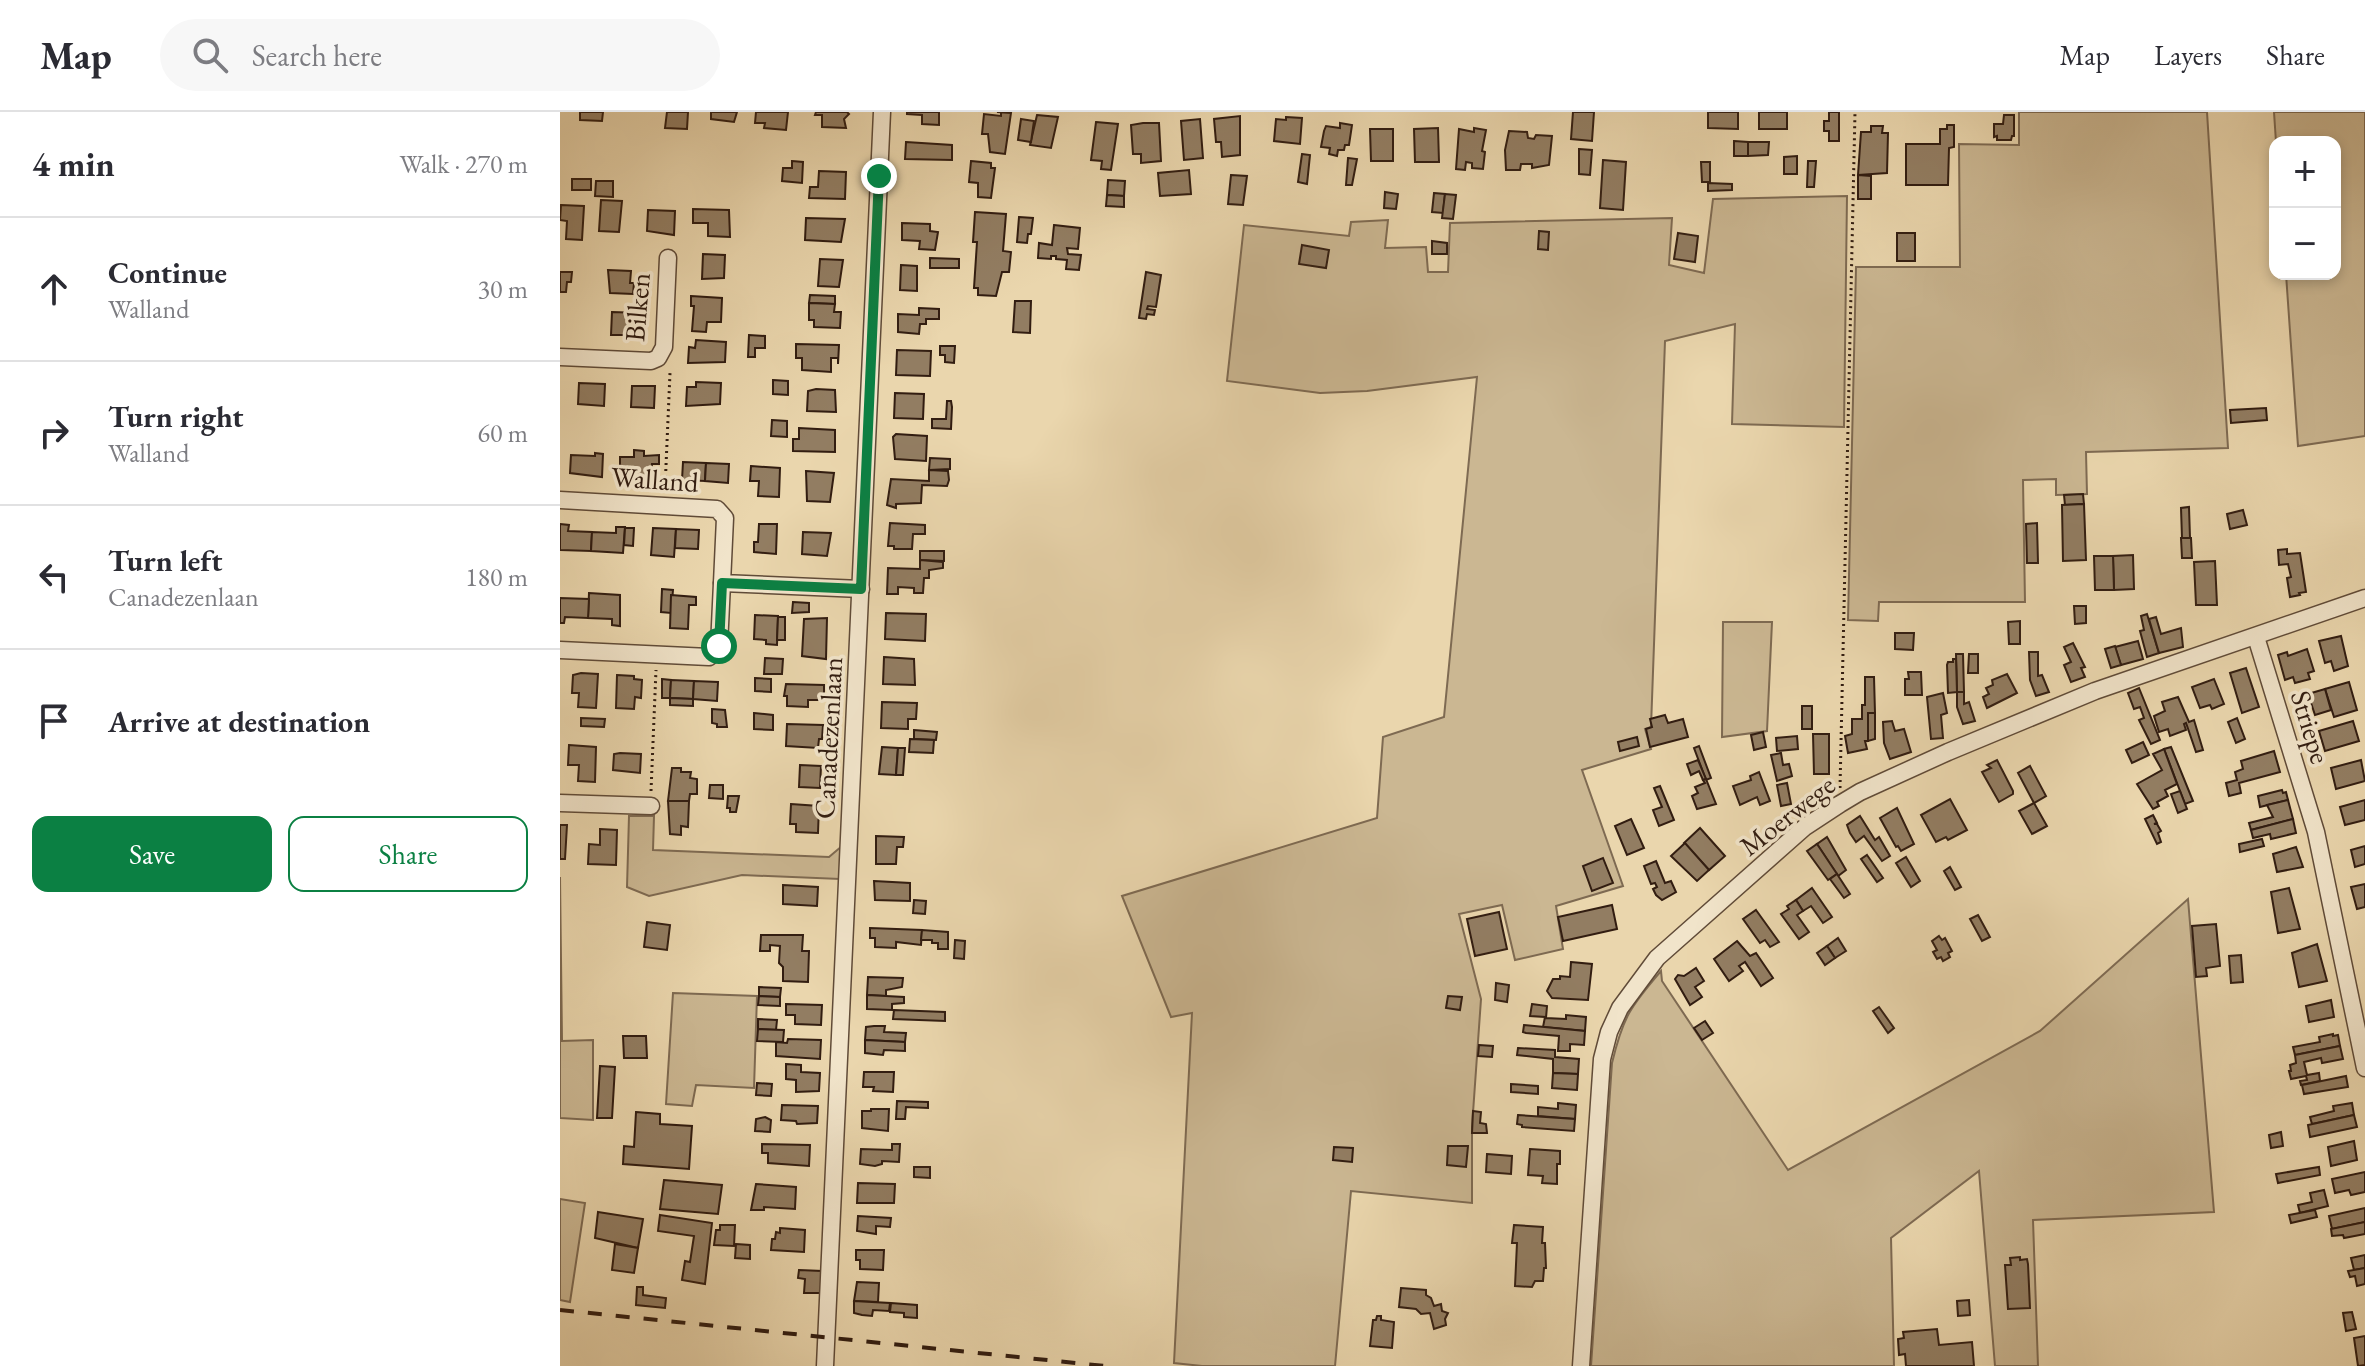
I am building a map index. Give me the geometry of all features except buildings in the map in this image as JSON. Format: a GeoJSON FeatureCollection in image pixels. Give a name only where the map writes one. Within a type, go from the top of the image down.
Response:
{"type":"FeatureCollection","features":[{"type":"Feature","properties":{"kind":"street","name":"Canadezenlaan"},"geometry":{"type":"LineString","coordinates":[[825,1366],[882,112]]}},
{"type":"Feature","properties":{"kind":"street","name":"Bilken"},"geometry":{"type":"LineString","coordinates":[[560,357],[651,361],[658,358],[664,347],[668,258]]}},
{"type":"Feature","properties":{"kind":"street","name":"Walland"},"geometry":{"type":"LineString","coordinates":[[560,500],[717,509],[725,518],[719,646],[709,657],[560,650]]}},
{"type":"Feature","properties":{"kind":"street"},"geometry":{"type":"LineString","coordinates":[[722,583],[861,589]]}},
{"type":"Feature","properties":{"kind":"street","name":"Moerwege"},"geometry":{"type":"LineString","coordinates":[[1581,1366],[1602,1059],[1620,1008],[1657,958],[1805,827],[1860,792],[2095,691],[2365,598]]}},
{"type":"Feature","properties":{"kind":"street","name":"Striepe"},"geometry":{"type":"LineString","coordinates":[[2256,637],[2316,832],[2365,1068]]}},
{"type":"Feature","properties":{"kind":"street"},"geometry":{"type":"LineString","coordinates":[[560,803],[651,806]]}},
{"type":"Feature","properties":{"kind":"path"},"geometry":{"type":"LineString","coordinates":[[1840,804],[1855,112]]}},
{"type":"Feature","properties":{"kind":"path"},"geometry":{"type":"LineString","coordinates":[[658,358],[670,373],[664,505]]}},
{"type":"Feature","properties":{"kind":"path"},"geometry":{"type":"LineString","coordinates":[[651,806],[657,655]]}},
{"type":"Feature","properties":{"kind":"shaded area"},"geometry":{"type":"Polygon","coordinates":[[[2019,112],[2207,112],[2228,448],[2086,452],[2087,494],[2056,495],[2056,479],[2023,480],[2025,602],[1879,602],[1878,621],[1848,620],[1856,267],[1960,267],[1959,144],[2019,145],[2019,112]]]}},
{"type":"Feature","properties":{"kind":"shaded area"},"geometry":{"type":"Polygon","coordinates":[[[2274,112],[2365,112],[2365,436],[2298,446],[2286,280],[2341,280],[2341,136],[2276,136],[2274,112]]]}},
{"type":"Feature","properties":{"kind":"shaded area"},"geometry":{"type":"Polygon","coordinates":[[[1847,196],[1844,427],[1732,424],[1735,324],[1665,341],[1651,727],[1645,729],[1651,749],[1582,770],[1623,886],[1556,906],[1563,949],[1515,960],[1502,905],[1459,914],[1481,999],[1472,1127],[1472,1203],[1351,1191],[1335,1366],[1202,1366],[1174,1363],[1192,1013],[1171,1017],[1122,896],[1377,818],[1383,737],[1444,717],[1477,377],[1367,391],[1320,393],[1227,381],[1244,225],[1349,236],[1351,222],[1388,220],[1385,248],[1426,247],[1428,272],[1448,272],[1450,223],[1672,218],[1669,265],[1704,273],[1713,199],[1847,196]]]}},
{"type":"Feature","properties":{"kind":"shaded area"},"geometry":{"type":"Polygon","coordinates":[[[1723,622],[1772,622],[1767,731],[1722,737],[1723,622]]]}},
{"type":"Feature","properties":{"kind":"shaded area"},"geometry":{"type":"Polygon","coordinates":[[[629,816],[654,816],[653,850],[829,857],[842,846],[840,879],[742,875],[649,896],[627,887],[629,816]]]}},
{"type":"Feature","properties":{"kind":"shaded area"},"geometry":{"type":"Polygon","coordinates":[[[560,877],[562,1041],[593,1040],[593,1120],[560,1118],[560,877]]]}},
{"type":"Feature","properties":{"kind":"shaded area"},"geometry":{"type":"Polygon","coordinates":[[[2188,899],[2214,1212],[2033,1220],[2038,1366],[1995,1366],[1979,1171],[1891,1238],[1894,1366],[1591,1366],[1612,1063],[1629,1013],[1661,971],[1662,981],[1788,1170],[2040,1031],[2188,899]]]}},
{"type":"Feature","properties":{"kind":"shaded area"},"geometry":{"type":"Polygon","coordinates":[[[673,993],[757,996],[754,1088],[696,1085],[692,1106],[666,1104],[673,993]]]}},
{"type":"Feature","properties":{"kind":"shaded area"},"geometry":{"type":"Polygon","coordinates":[[[560,1199],[585,1203],[570,1302],[560,1300],[560,1199]]]}},
{"type":"Feature","properties":{"kind":"railway"},"geometry":{"type":"LineString","coordinates":[[560,1310],[1105,1366]]}},
{"type":"Feature","properties":{"kind":"route"},"geometry":{"type":"LineString","coordinates":[[719,646],[722,583],[861,589],[879,176]]}}]}
